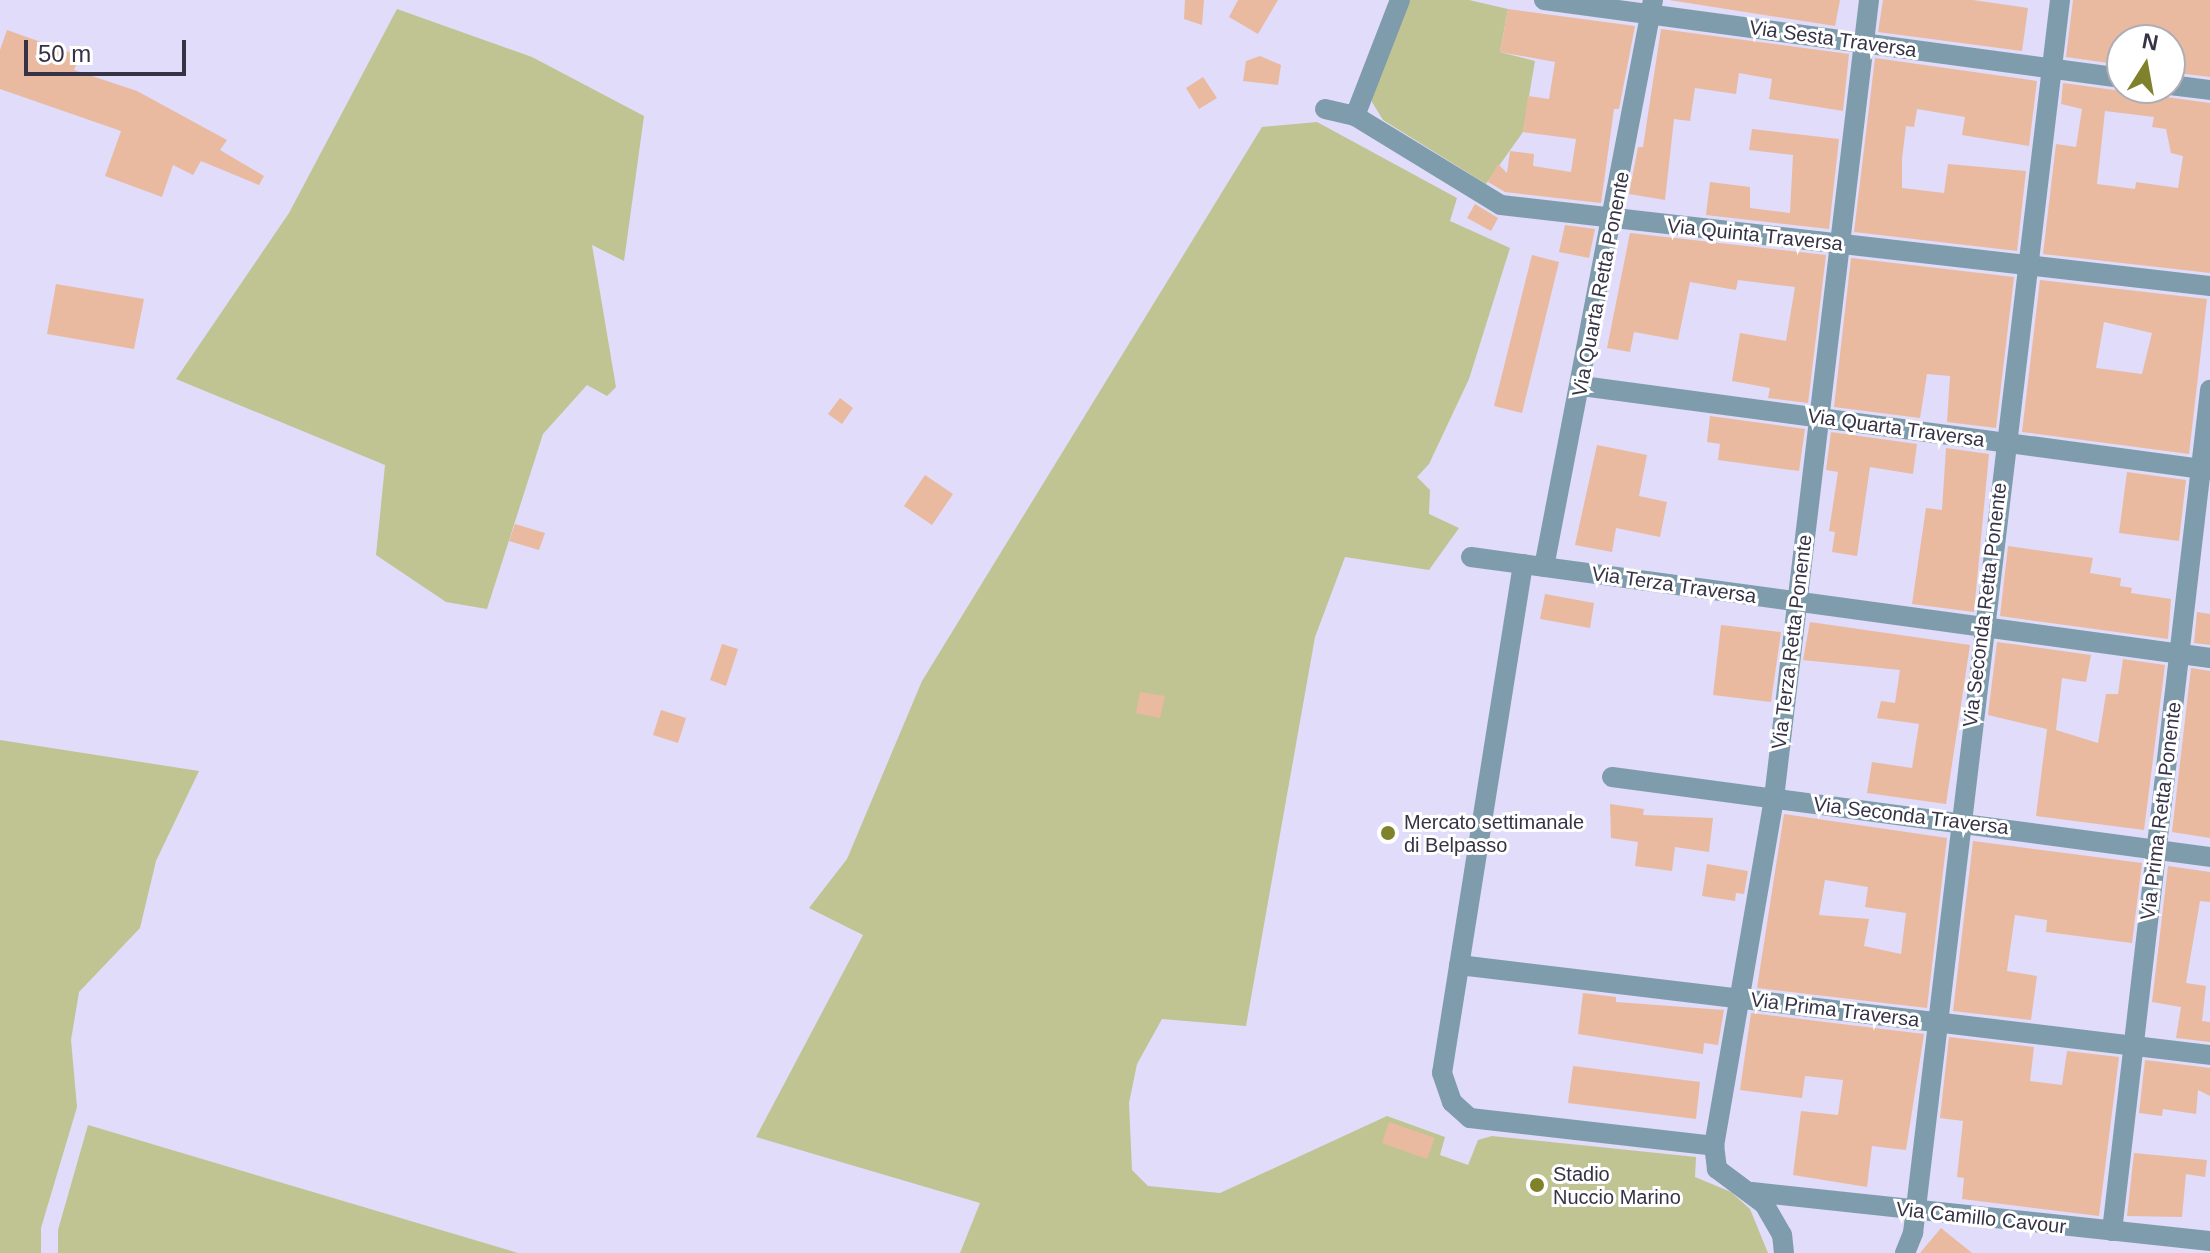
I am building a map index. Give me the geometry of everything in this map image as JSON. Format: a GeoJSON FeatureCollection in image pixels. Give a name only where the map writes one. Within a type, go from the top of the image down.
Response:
{"type":"FeatureCollection","features":[{"type":"Feature","properties":{"kind":"street"},"geometry":{"type":"LineString","coordinates":[[1355,116],[1400,0]]}},
{"type":"Feature","properties":{"kind":"street","name":"Via Sesta Traversa"},"geometry":{"type":"LineString","coordinates":[[1544,0],[1652,7],[1864,43],[2106,76]]}},
{"type":"Feature","properties":{"kind":"street","name":"Via Terza Retta Ponente"},"geometry":{"type":"LineString","coordinates":[[1714,1146],[1774,798],[1869,0]]}},
{"type":"Feature","properties":{"kind":"street","name":"Via Seconda Retta Ponente"},"geometry":{"type":"LineString","coordinates":[[1905,1253],[1915,1211],[1959,822],[2060,0]]}},
{"type":"Feature","properties":{"kind":"street","name":"Via Quarta Retta Ponente"},"geometry":{"type":"LineString","coordinates":[[1652,7],[1582,386],[1534,566],[1459,965],[1442,1073],[1452,1102],[1470,1118],[1714,1146]]}},
{"type":"Feature","properties":{"kind":"street"},"geometry":{"type":"LineString","coordinates":[[2186,87],[2210,90]]}},
{"type":"Feature","properties":{"kind":"street","name":"Via Quinta Traversa"},"geometry":{"type":"LineString","coordinates":[[1325,109],[1355,116],[1501,205],[2210,286]]}},
{"type":"Feature","properties":{"kind":"street","name":"Via Quarta Traversa"},"geometry":{"type":"LineString","coordinates":[[1582,386],[2205,470]]}},
{"type":"Feature","properties":{"kind":"street","name":"Via Prima Retta Ponente"},"geometry":{"type":"LineString","coordinates":[[2112,1231],[2179,654],[2205,470],[2210,390]]}},
{"type":"Feature","properties":{"kind":"street","name":"Via Terza Traversa"},"geometry":{"type":"LineString","coordinates":[[1471,557],[2210,658]]}},
{"type":"Feature","properties":{"kind":"street","name":"Via Seconda Traversa"},"geometry":{"type":"LineString","coordinates":[[1612,777],[2210,857]]}},
{"type":"Feature","properties":{"kind":"street","name":"Via Prima Traversa"},"geometry":{"type":"LineString","coordinates":[[1459,965],[2210,1055]]}},
{"type":"Feature","properties":{"kind":"street"},"geometry":{"type":"LineString","coordinates":[[1714,1146],[1717,1169],[1752,1192],[1782,1235],[1784,1253]]}},
{"type":"Feature","properties":{"kind":"street","name":"Via Camillo Cavour"},"geometry":{"type":"LineString","coordinates":[[1752,1192],[2210,1241]]}},
{"type":"Feature","properties":{"kind":"green space"},"geometry":{"type":"Polygon","coordinates":[[[1408,0],[1469,0],[1508,9],[1500,52],[1535,61],[1523,132],[1486,184],[1383,120],[1372,102],[1371,92],[1408,0]]]}},
{"type":"Feature","properties":{"kind":"green space"},"geometry":{"type":"Polygon","coordinates":[[[397,9],[532,57],[644,116],[624,261],[592,245],[616,387],[607,396],[587,385],[543,434],[487,609],[446,602],[376,555],[385,465],[176,379],[289,213],[397,9]]]}},
{"type":"Feature","properties":{"kind":"green space"},"geometry":{"type":"Polygon","coordinates":[[[1317,122],[1457,198],[1450,221],[1510,248],[1469,379],[1429,464],[1417,477],[1430,490],[1429,514],[1459,528],[1429,570],[1345,557],[1315,637],[1246,1026],[1162,1019],[1137,1064],[1129,1103],[1132,1170],[1148,1186],[1220,1193],[1387,1116],[1445,1137],[1440,1155],[1468,1165],[1478,1140],[1492,1136],[1696,1157],[1695,1177],[1731,1192],[1750,1209],[1768,1253],[960,1253],[980,1203],[756,1137],[863,935],[809,908],[847,859],[922,681],[1262,127],[1317,122]]]}},
{"type":"Feature","properties":{"kind":"green space"},"geometry":{"type":"Polygon","coordinates":[[[0,740],[199,771],[156,861],[140,928],[79,992],[71,1040],[77,1107],[41,1228],[41,1253],[0,1253],[0,740]]]}},
{"type":"Feature","properties":{"kind":"green space"},"geometry":{"type":"Polygon","coordinates":[[[88,1125],[518,1253],[58,1253],[58,1230],[88,1125]]]}},
{"type":"Feature","properties":{"kind":"building"},"geometry":{"type":"Polygon","coordinates":[[[1185,0],[1204,0],[1202,25],[1184,19],[1185,0]]]}},
{"type":"Feature","properties":{"kind":"building"},"geometry":{"type":"Polygon","coordinates":[[[1238,0],[1278,0],[1258,34],[1229,17],[1238,0]]]}},
{"type":"Feature","properties":{"kind":"building"},"geometry":{"type":"Polygon","coordinates":[[[1669,0],[1840,0],[1835,26],[1669,0]]]}},
{"type":"Feature","properties":{"kind":"building"},"geometry":{"type":"Polygon","coordinates":[[[1883,0],[1973,0],[2028,8],[2022,51],[1878,32],[1883,0]]]}},
{"type":"Feature","properties":{"kind":"building"},"geometry":{"type":"Polygon","coordinates":[[[2073,0],[2210,0],[2210,77],[2186,74],[2186,24],[2106,24],[2106,63],[2066,57],[2073,0]]]}},
{"type":"Feature","properties":{"kind":"building"},"geometry":{"type":"Polygon","coordinates":[[[1508,9],[1635,26],[1619,109],[1614,109],[1601,203],[1505,192],[1488,182],[1498,164],[1507,173],[1510,151],[1534,154],[1533,166],[1571,172],[1576,139],[1523,132],[1528,96],[1549,99],[1555,62],[1500,52],[1508,9]]]}},
{"type":"Feature","properties":{"kind":"building"},"geometry":{"type":"Polygon","coordinates":[[[1661,29],[1849,54],[1843,111],[1769,99],[1772,79],[1739,73],[1736,94],[1695,88],[1690,121],[1674,119],[1665,200],[1629,194],[1638,147],[1643,147],[1661,29]]]}},
{"type":"Feature","properties":{"kind":"building"},"geometry":{"type":"Polygon","coordinates":[[[7,30],[80,56],[74,70],[137,91],[227,140],[220,150],[264,176],[259,185],[201,161],[193,175],[173,165],[162,197],[105,176],[121,131],[0,89],[0,50],[7,30]]]}},
{"type":"Feature","properties":{"kind":"building"},"geometry":{"type":"Polygon","coordinates":[[[1260,56],[1281,65],[1278,85],[1243,81],[1246,61],[1260,56]]]}},
{"type":"Feature","properties":{"kind":"building"},"geometry":{"type":"Polygon","coordinates":[[[1875,58],[2037,81],[2029,146],[1962,135],[1965,117],[1917,109],[1914,127],[1906,126],[1902,159],[1902,188],[1944,193],[1948,164],[2026,171],[2017,251],[1854,232],[1875,58]]]}},
{"type":"Feature","properties":{"kind":"building"},"geometry":{"type":"Polygon","coordinates":[[[1203,77],[1217,98],[1199,109],[1186,88],[1203,77]]]}},
{"type":"Feature","properties":{"kind":"building"},"geometry":{"type":"Polygon","coordinates":[[[2063,83],[2106,89],[2106,104],[2186,104],[2186,100],[2210,103],[2210,273],[2043,254],[2056,144],[2076,147],[2082,109],[2061,104],[2063,83]],[[2105,111],[2097,184],[2135,189],[2136,182],[2178,188],[2183,156],[2171,153],[2166,129],[2152,127],[2154,117],[2105,111]]]}},
{"type":"Feature","properties":{"kind":"building"},"geometry":{"type":"Polygon","coordinates":[[[1752,129],[1839,139],[1829,229],[1706,215],[1710,182],[1750,187],[1750,208],[1790,213],[1793,155],[1749,150],[1752,129]]]}},
{"type":"Feature","properties":{"kind":"building"},"geometry":{"type":"Polygon","coordinates":[[[1475,204],[1498,218],[1491,231],[1467,218],[1475,204]]]}},
{"type":"Feature","properties":{"kind":"building"},"geometry":{"type":"Polygon","coordinates":[[[1565,225],[1595,229],[1589,258],[1559,252],[1565,225]]]}},
{"type":"Feature","properties":{"kind":"building"},"geometry":{"type":"Polygon","coordinates":[[[1630,233],[1826,255],[1808,403],[1768,398],[1770,388],[1732,381],[1740,333],[1786,341],[1795,287],[1738,280],[1736,290],[1690,282],[1678,340],[1634,332],[1630,352],[1607,348],[1630,233]]]}},
{"type":"Feature","properties":{"kind":"building"},"geometry":{"type":"Polygon","coordinates":[[[1532,255],[1559,262],[1522,413],[1494,406],[1532,255]]]}},
{"type":"Feature","properties":{"kind":"building"},"geometry":{"type":"Polygon","coordinates":[[[1851,258],[2014,277],[1996,428],[1947,422],[1950,376],[1927,374],[1920,418],[1834,407],[1851,258]]]}},
{"type":"Feature","properties":{"kind":"building"},"geometry":{"type":"Polygon","coordinates":[[[2040,280],[2207,299],[2189,454],[2022,432],[2040,280]],[[2104,322],[2096,368],[2142,374],[2152,333],[2104,322]]]}},
{"type":"Feature","properties":{"kind":"building"},"geometry":{"type":"Polygon","coordinates":[[[56,284],[144,299],[134,349],[47,334],[56,284]]]}},
{"type":"Feature","properties":{"kind":"building"},"geometry":{"type":"Polygon","coordinates":[[[840,398],[853,408],[842,424],[828,414],[840,398]]]}},
{"type":"Feature","properties":{"kind":"building"},"geometry":{"type":"Polygon","coordinates":[[[1710,416],[1805,429],[1799,471],[1718,460],[1720,444],[1707,442],[1710,416]]]}},
{"type":"Feature","properties":{"kind":"building"},"geometry":{"type":"Polygon","coordinates":[[[1831,432],[1917,444],[1913,474],[1870,467],[1857,556],[1832,552],[1835,532],[1829,531],[1838,472],[1826,470],[1831,432]]]}},
{"type":"Feature","properties":{"kind":"building"},"geometry":{"type":"Polygon","coordinates":[[[1597,445],[1647,455],[1639,496],[1667,502],[1660,537],[1616,528],[1612,552],[1575,545],[1597,445]]]}},
{"type":"Feature","properties":{"kind":"building"},"geometry":{"type":"Polygon","coordinates":[[[1946,448],[1989,454],[1974,612],[1912,604],[1926,508],[1942,510],[1946,448]]]}},
{"type":"Feature","properties":{"kind":"building"},"geometry":{"type":"Polygon","coordinates":[[[2127,472],[2186,480],[2179,541],[2119,533],[2127,472]]]}},
{"type":"Feature","properties":{"kind":"building"},"geometry":{"type":"Polygon","coordinates":[[[925,475],[953,494],[932,525],[904,506],[925,475]]]}},
{"type":"Feature","properties":{"kind":"building"},"geometry":{"type":"Polygon","coordinates":[[[515,524],[545,533],[539,550],[509,541],[515,524]]]}},
{"type":"Feature","properties":{"kind":"building"},"geometry":{"type":"Polygon","coordinates":[[[2008,546],[2093,558],[2090,573],[2121,578],[2120,586],[2132,588],[2131,593],[2171,599],[2168,639],[2000,616],[2008,546]]]}},
{"type":"Feature","properties":{"kind":"building"},"geometry":{"type":"Polygon","coordinates":[[[1545,594],[1594,603],[1590,628],[1540,619],[1545,594]]]}},
{"type":"Feature","properties":{"kind":"building"},"geometry":{"type":"Polygon","coordinates":[[[2197,612],[2210,614],[2210,645],[2194,643],[2197,612]]]}},
{"type":"Feature","properties":{"kind":"building"},"geometry":{"type":"Polygon","coordinates":[[[1810,622],[1970,645],[1946,804],[1867,793],[1872,762],[1912,768],[1919,724],[1877,718],[1881,701],[1895,703],[1900,670],[1803,660],[1810,622]]]}},
{"type":"Feature","properties":{"kind":"building"},"geometry":{"type":"Polygon","coordinates":[[[1721,625],[1781,632],[1771,702],[1713,695],[1721,625]]]}},
{"type":"Feature","properties":{"kind":"building"},"geometry":{"type":"Polygon","coordinates":[[[1997,642],[2091,655],[2086,682],[2062,678],[2056,730],[2098,743],[2106,694],[2118,694],[2123,659],[2165,665],[2144,830],[2036,816],[2047,729],[1988,715],[1997,642]]]}},
{"type":"Feature","properties":{"kind":"building"},"geometry":{"type":"Polygon","coordinates":[[[722,644],[738,649],[726,686],[710,680],[722,644]]]}},
{"type":"Feature","properties":{"kind":"building"},"geometry":{"type":"Polygon","coordinates":[[[2191,668],[2210,671],[2210,838],[2172,832],[2191,668]]]}},
{"type":"Feature","properties":{"kind":"building"},"geometry":{"type":"Polygon","coordinates":[[[1140,692],[1165,696],[1160,718],[1136,713],[1140,692]]]}},
{"type":"Feature","properties":{"kind":"building"},"geometry":{"type":"Polygon","coordinates":[[[661,710],[686,718],[678,743],[653,735],[661,710]]]}},
{"type":"Feature","properties":{"kind":"building"},"geometry":{"type":"Polygon","coordinates":[[[1610,804],[1644,809],[1643,815],[1713,818],[1709,852],[1675,847],[1672,871],[1635,866],[1638,842],[1611,838],[1610,804]]]}},
{"type":"Feature","properties":{"kind":"building"},"geometry":{"type":"Polygon","coordinates":[[[1784,814],[1947,838],[1927,1008],[1757,988],[1784,814]],[[1825,880],[1819,915],[1869,919],[1864,946],[1901,954],[1906,913],[1865,907],[1868,887],[1825,880]]]}},
{"type":"Feature","properties":{"kind":"building"},"geometry":{"type":"Polygon","coordinates":[[[1973,841],[2142,863],[2132,943],[2046,932],[2047,920],[2015,915],[2007,971],[2037,976],[2031,1020],[1953,1011],[1973,841]]]}},
{"type":"Feature","properties":{"kind":"building"},"geometry":{"type":"Polygon","coordinates":[[[1707,864],[1748,871],[1744,894],[1736,893],[1735,901],[1702,896],[1707,864]]]}},
{"type":"Feature","properties":{"kind":"building"},"geometry":{"type":"Polygon","coordinates":[[[2168,866],[2210,872],[2210,902],[2200,901],[2186,983],[2206,986],[2202,1021],[2210,1022],[2210,1042],[2176,1038],[2181,1007],[2152,1002],[2168,866]]]}},
{"type":"Feature","properties":{"kind":"building"},"geometry":{"type":"Polygon","coordinates":[[[1583,993],[1616,997],[1616,1002],[1724,1010],[1718,1045],[1704,1043],[1703,1054],[1578,1034],[1583,993]]]}},
{"type":"Feature","properties":{"kind":"building"},"geometry":{"type":"Polygon","coordinates":[[[1751,1013],[1924,1034],[1906,1150],[1872,1146],[1867,1187],[1793,1175],[1801,1111],[1838,1115],[1843,1080],[1805,1076],[1802,1098],[1740,1090],[1751,1013]]]}},
{"type":"Feature","properties":{"kind":"building"},"geometry":{"type":"Polygon","coordinates":[[[1949,1037],[2034,1047],[2030,1081],[2062,1085],[2067,1051],[2119,1057],[2099,1216],[1962,1199],[1964,1178],[1957,1177],[1963,1121],[1940,1118],[1949,1037]]]}},
{"type":"Feature","properties":{"kind":"building"},"geometry":{"type":"Polygon","coordinates":[[[2145,1060],[2210,1068],[2210,1096],[2198,1090],[2196,1114],[2163,1109],[2162,1116],[2139,1113],[2145,1060]]]}},
{"type":"Feature","properties":{"kind":"building"},"geometry":{"type":"Polygon","coordinates":[[[1573,1066],[1700,1082],[1696,1119],[1568,1103],[1573,1066]]]}},
{"type":"Feature","properties":{"kind":"building"},"geometry":{"type":"Polygon","coordinates":[[[1389,1122],[1435,1138],[1427,1159],[1382,1143],[1389,1122]]]}},
{"type":"Feature","properties":{"kind":"building"},"geometry":{"type":"Polygon","coordinates":[[[2134,1153],[2207,1160],[2205,1177],[2186,1174],[2182,1217],[2127,1216],[2134,1153]]]}},
{"type":"Feature","properties":{"kind":"building"},"geometry":{"type":"Polygon","coordinates":[[[1941,1228],[1972,1253],[1920,1253],[1941,1228]]]}},
{"type":"Feature","properties":{"kind":"place","name":"Mercato settimanale di Belpasso"},"geometry":{"type":"Point","coordinates":[1388,833]}},
{"type":"Feature","properties":{"kind":"place","name":"Stadio Nuccio Marino"},"geometry":{"type":"Point","coordinates":[1537,1185]}}]}
